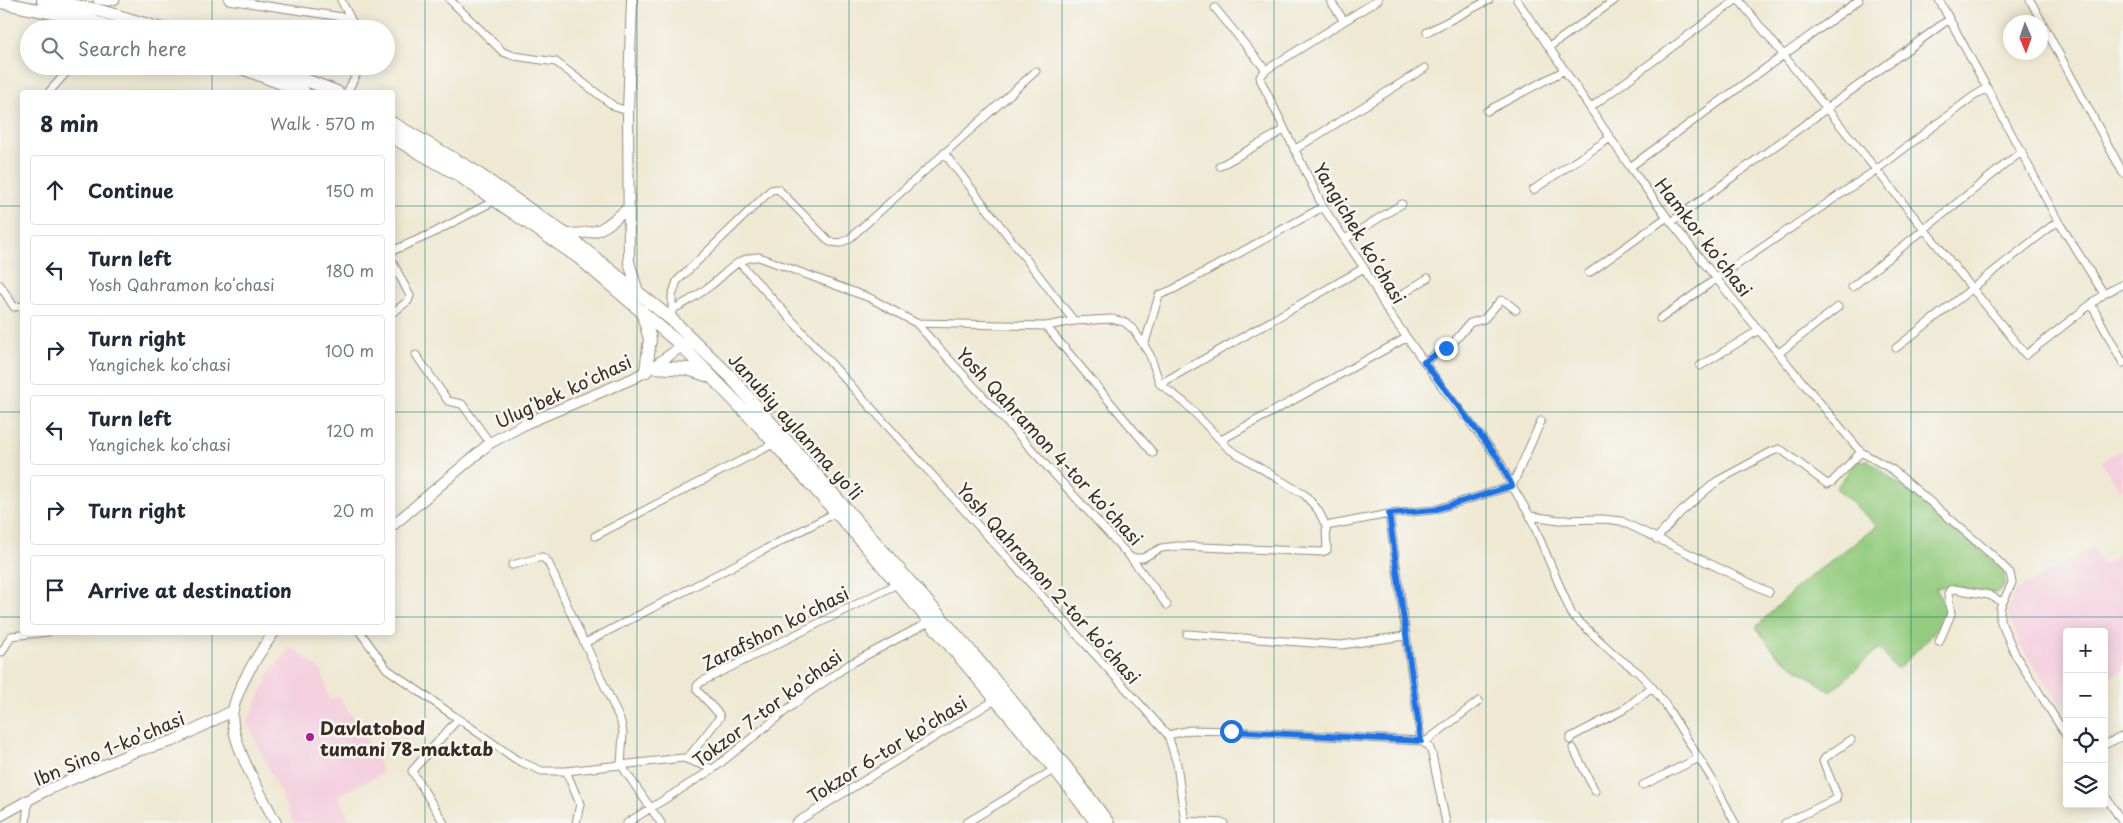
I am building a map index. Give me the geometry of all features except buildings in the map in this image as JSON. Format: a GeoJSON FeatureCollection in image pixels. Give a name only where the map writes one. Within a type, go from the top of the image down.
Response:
{"type":"FeatureCollection","features":[{"type":"Feature","properties":{"kind":"highway"},"geometry":{"type":"LineString","coordinates":[[43,0],[97,10],[131,20]]}},
{"type":"Feature","properties":{"kind":"highway"},"geometry":{"type":"LineString","coordinates":[[0,2],[86,20]]}},
{"type":"Feature","properties":{"kind":"highway"},"geometry":{"type":"LineString","coordinates":[[260,75],[299,90]]}},
{"type":"Feature","properties":{"kind":"highway"},"geometry":{"type":"LineString","coordinates":[[293,75],[332,90]]}},
{"type":"Feature","properties":{"kind":"highway","name":"Janubiy aylanma yoʻli"},"geometry":{"type":"LineString","coordinates":[[395,125],[472,169],[565,234],[638,292],[672,314],[729,375],[971,652],[1066,767],[1108,823]]}},
{"type":"Feature","properties":{"kind":"highway","name":"Janubiy aylanma yoʻli"},"geometry":{"type":"LineString","coordinates":[[395,139],[457,174],[578,257],[682,346],[773,444],[897,584],[1055,769],[1097,823]]}},
{"type":"Feature","properties":{"kind":"highway"},"geometry":{"type":"LineString","coordinates":[[642,311],[650,339],[649,369],[688,369],[712,377]]}},
{"type":"Feature","properties":{"kind":"street"},"geometry":{"type":"LineString","coordinates":[[97,0],[109,2],[116,0]]}},
{"type":"Feature","properties":{"kind":"street"},"geometry":{"type":"LineString","coordinates":[[228,0],[349,18]]}},
{"type":"Feature","properties":{"kind":"street"},"geometry":{"type":"LineString","coordinates":[[341,0],[349,18]]}},
{"type":"Feature","properties":{"kind":"street"},"geometry":{"type":"LineString","coordinates":[[450,0],[503,52],[514,56],[556,62],[615,108],[628,111]]}},
{"type":"Feature","properties":{"kind":"street"},"geometry":{"type":"LineString","coordinates":[[632,0],[628,111],[629,262],[638,292]]}},
{"type":"Feature","properties":{"kind":"street"},"geometry":{"type":"LineString","coordinates":[[1330,0],[1344,21]]}},
{"type":"Feature","properties":{"kind":"street"},"geometry":{"type":"LineString","coordinates":[[1215,8],[1266,70],[1378,0]]}},
{"type":"Feature","properties":{"kind":"street"},"geometry":{"type":"LineString","coordinates":[[1427,32],[1489,0]]}},
{"type":"Feature","properties":{"kind":"street","name":"Hamkor koʻchasi"},"geometry":{"type":"LineString","coordinates":[[1517,0],[1610,138],[1669,219],[1716,279],[1861,452],[1893,470],[1991,554],[2010,573],[2012,583],[2002,602]]}},
{"type":"Feature","properties":{"kind":"street"},"geometry":{"type":"LineString","coordinates":[[1548,47],[1615,0]]}},
{"type":"Feature","properties":{"kind":"street"},"geometry":{"type":"LineString","coordinates":[[1590,108],[1738,0],[2026,355],[2090,304],[2123,284]]}},
{"type":"Feature","properties":{"kind":"street"},"geometry":{"type":"LineString","coordinates":[[1630,166],[1859,0]]}},
{"type":"Feature","properties":{"kind":"street"},"geometry":{"type":"LineString","coordinates":[[1939,0],[1948,20],[2022,151],[2058,222],[2104,294]]}},
{"type":"Feature","properties":{"kind":"street"},"geometry":{"type":"LineString","coordinates":[[2030,0],[2123,173]]}},
{"type":"Feature","properties":{"kind":"street"},"geometry":{"type":"LineString","coordinates":[[1589,274],[1826,109],[1948,20]]}},
{"type":"Feature","properties":{"kind":"street"},"geometry":{"type":"LineString","coordinates":[[1294,150],[1425,68]]}},
{"type":"Feature","properties":{"kind":"street","name":"Yangichek koʻchasi"},"geometry":{"type":"LineString","coordinates":[[1266,70],[1260,77],[1261,81],[1323,207],[1364,268],[1406,338],[1498,458],[1530,516],[1572,615],[1615,655],[1639,673],[1652,687],[1665,704],[1712,779],[1735,823]]}},
{"type":"Feature","properties":{"kind":"street"},"geometry":{"type":"LineString","coordinates":[[1487,111],[1564,70]]}},
{"type":"Feature","properties":{"kind":"street"},"geometry":{"type":"LineString","coordinates":[[672,314],[672,296],[677,281],[770,190],[778,189],[830,242],[840,243],[849,239],[1036,71]]}},
{"type":"Feature","properties":{"kind":"street"},"geometry":{"type":"LineString","coordinates":[[51,90],[64,75]]}},
{"type":"Feature","properties":{"kind":"street"},"geometry":{"type":"LineString","coordinates":[[348,90],[357,75]]}},
{"type":"Feature","properties":{"kind":"street"},"geometry":{"type":"LineString","coordinates":[[1660,319],[1876,170],[1987,88]]}},
{"type":"Feature","properties":{"kind":"street"},"geometry":{"type":"LineString","coordinates":[[1220,166],[1284,130]]}},
{"type":"Feature","properties":{"kind":"street"},"geometry":{"type":"LineString","coordinates":[[1533,190],[1610,138]]}},
{"type":"Feature","properties":{"kind":"street"},"geometry":{"type":"LineString","coordinates":[[1852,287],[2022,151]]}},
{"type":"Feature","properties":{"kind":"street"},"geometry":{"type":"LineString","coordinates":[[944,153],[1074,321]]}},
{"type":"Feature","properties":{"kind":"street"},"geometry":{"type":"LineString","coordinates":[[395,250],[431,234],[494,201]]}},
{"type":"Feature","properties":{"kind":"street"},"geometry":{"type":"LineString","coordinates":[[1345,239],[1402,204]]}},
{"type":"Feature","properties":{"kind":"street"},"geometry":{"type":"LineString","coordinates":[[1144,346],[1158,295],[1172,290],[1323,207]]}},
{"type":"Feature","properties":{"kind":"street"},"geometry":{"type":"LineString","coordinates":[[565,234],[586,234],[605,228],[628,208]]}},
{"type":"Feature","properties":{"kind":"street"},"geometry":{"type":"LineString","coordinates":[[1896,348],[2058,222]]}},
{"type":"Feature","properties":{"kind":"street"},"geometry":{"type":"LineString","coordinates":[[672,314],[739,262],[749,257],[759,257],[870,298],[916,324],[1046,326],[1074,321],[1117,320],[1134,330],[1150,355],[1160,384],[1184,403],[1229,449],[1305,495],[1318,510],[1326,526],[1389,514],[1434,510],[1512,486],[1541,421]]}},
{"type":"Feature","properties":{"kind":"street","name":"Yosh Qahramon 2-tor koʼchasi"},"geometry":{"type":"LineString","coordinates":[[739,262],[1168,735]]}},
{"type":"Feature","properties":{"kind":"street"},"geometry":{"type":"LineString","coordinates":[[395,267],[410,296],[408,301],[395,311]]}},
{"type":"Feature","properties":{"kind":"street"},"geometry":{"type":"LineString","coordinates":[[1160,384],[1364,268]]}},
{"type":"Feature","properties":{"kind":"street"},"geometry":{"type":"LineString","coordinates":[[1385,304],[1428,278]]}},
{"type":"Feature","properties":{"kind":"street"},"geometry":{"type":"LineString","coordinates":[[0,285],[11,304],[14,307],[20,306]]}},
{"type":"Feature","properties":{"kind":"street"},"geometry":{"type":"LineString","coordinates":[[1424,362],[1453,343],[1470,323],[1484,319],[1501,300],[1516,310]]}},
{"type":"Feature","properties":{"kind":"street"},"geometry":{"type":"LineString","coordinates":[[2090,304],[2123,363]]}},
{"type":"Feature","properties":{"kind":"street"},"geometry":{"type":"LineString","coordinates":[[1779,353],[1838,307]]}},
{"type":"Feature","properties":{"kind":"street","name":"Yosh Qahramon 4-tor koʼchasi"},"geometry":{"type":"LineString","coordinates":[[916,324],[1131,558],[1142,558],[1161,548],[1178,546],[1322,552],[1328,548],[1326,526]]}},
{"type":"Feature","properties":{"kind":"street"},"geometry":{"type":"LineString","coordinates":[[1046,326],[1153,453]]}},
{"type":"Feature","properties":{"kind":"street"},"geometry":{"type":"LineString","coordinates":[[1700,366],[1759,330]]}},
{"type":"Feature","properties":{"kind":"street"},"geometry":{"type":"LineString","coordinates":[[1221,440],[1406,338]]}},
{"type":"Feature","properties":{"kind":"street","name":"Ulugʻbek koʻchasi"},"geometry":{"type":"LineString","coordinates":[[395,523],[490,442],[527,423],[649,369],[682,346]]}},
{"type":"Feature","properties":{"kind":"street"},"geometry":{"type":"LineString","coordinates":[[416,355],[448,401],[462,404],[490,442]]}},
{"type":"Feature","properties":{"kind":"street"},"geometry":{"type":"LineString","coordinates":[[595,536],[773,444]]}},
{"type":"Feature","properties":{"kind":"street"},"geometry":{"type":"LineString","coordinates":[[1656,539],[1681,512],[1717,481],[1771,452],[1779,449],[1783,451],[1826,484],[1832,482],[1861,452]]}},
{"type":"Feature","properties":{"kind":"street"},"geometry":{"type":"LineString","coordinates":[[585,643],[835,513]]}},
{"type":"Feature","properties":{"kind":"street"},"geometry":{"type":"LineString","coordinates":[[1389,514],[1423,741]]}},
{"type":"Feature","properties":{"kind":"street"},"geometry":{"type":"LineString","coordinates":[[1530,516],[1560,520],[1602,519],[1621,521],[1633,525],[1656,539],[1768,592]]}},
{"type":"Feature","properties":{"kind":"street"},"geometry":{"type":"LineString","coordinates":[[512,565],[542,557],[548,562],[621,722],[623,733],[621,765],[661,823]]}},
{"type":"Feature","properties":{"kind":"street"},"geometry":{"type":"LineString","coordinates":[[1131,558],[1167,605]]}},
{"type":"Feature","properties":{"kind":"street","name":"Zarafshon koʻchasi"},"geometry":{"type":"LineString","coordinates":[[687,759],[720,717],[697,690],[702,682],[897,584]]}},
{"type":"Feature","properties":{"kind":"street"},"geometry":{"type":"LineString","coordinates":[[1939,642],[1951,614],[1948,594],[1950,590],[1954,589],[1989,595],[2002,602],[2000,620],[2016,656],[2063,731]]}},
{"type":"Feature","properties":{"kind":"street","name":"Tokzor 7-tor koʼchasi"},"geometry":{"type":"LineString","coordinates":[[627,823],[713,769],[808,693],[850,664],[929,622]]}},
{"type":"Feature","properties":{"kind":"street"},"geometry":{"type":"LineString","coordinates":[[1187,634],[1341,646],[1406,636]]}},
{"type":"Feature","properties":{"kind":"street"},"geometry":{"type":"LineString","coordinates":[[0,652],[2,652],[11,636],[20,635]]}},
{"type":"Feature","properties":{"kind":"street"},"geometry":{"type":"LineString","coordinates":[[272,635],[243,684],[232,711],[239,746],[276,823]]}},
{"type":"Feature","properties":{"kind":"street"},"geometry":{"type":"LineString","coordinates":[[362,635],[387,669],[529,767],[542,770],[566,771],[687,759],[713,769]]}},
{"type":"Feature","properties":{"kind":"street"},"geometry":{"type":"LineString","coordinates":[[1570,740],[1571,737],[1623,710],[1652,687]]}},
{"type":"Feature","properties":{"kind":"street","name":"Tokzor 6-tor koʼchasi"},"geometry":{"type":"LineString","coordinates":[[795,823],[995,700]]}},
{"type":"Feature","properties":{"kind":"street"},"geometry":{"type":"LineString","coordinates":[[1423,741],[1479,701]]}},
{"type":"Feature","properties":{"kind":"street","name":"Ibn Sino 1-koʼchasi"},"geometry":{"type":"LineString","coordinates":[[0,816],[134,752],[173,741],[232,711]]}},
{"type":"Feature","properties":{"kind":"street"},"geometry":{"type":"LineString","coordinates":[[444,823],[412,771],[458,719]]}},
{"type":"Feature","properties":{"kind":"street"},"geometry":{"type":"LineString","coordinates":[[1224,823],[1185,822],[1177,764],[1168,735],[1190,730],[1423,741],[1430,746],[1446,823]]}},
{"type":"Feature","properties":{"kind":"street"},"geometry":{"type":"LineString","coordinates":[[2108,743],[2123,736]]}},
{"type":"Feature","properties":{"kind":"street"},"geometry":{"type":"LineString","coordinates":[[1785,823],[1836,799],[1837,795],[1823,761],[1851,740]]}},
{"type":"Feature","properties":{"kind":"street"},"geometry":{"type":"LineString","coordinates":[[1573,748],[1596,791]]}},
{"type":"Feature","properties":{"kind":"street"},"geometry":{"type":"LineString","coordinates":[[1643,785],[1699,758]]}},
{"type":"Feature","properties":{"kind":"street"},"geometry":{"type":"LineString","coordinates":[[966,823],[1055,769]]}},
{"type":"Feature","properties":{"kind":"street"},"geometry":{"type":"LineString","coordinates":[[566,771],[580,804],[576,823]]}},
{"type":"Feature","properties":{"kind":"street"},"geometry":{"type":"LineString","coordinates":[[2108,800],[2123,823]]}},
{"type":"Feature","properties":{"kind":"street"},"geometry":{"type":"LineString","coordinates":[[26,823],[28,801]]}},
{"type":"Feature","properties":{"kind":"shaded area"},"geometry":{"type":"Polygon","coordinates":[[[2123,448],[2123,488],[2120,490],[2101,462],[2123,448]]]}},
{"type":"Feature","properties":{"kind":"shaded area"},"geometry":{"type":"Polygon","coordinates":[[[2093,548],[2103,565],[2123,553],[2123,670],[2108,679],[2108,628],[2063,628],[2063,704],[2060,706],[2021,647],[2007,613],[2014,592],[2093,548]]]}},
{"type":"Feature","properties":{"kind":"shaded area","name":"Davlatobod tumani 78-maktab"},"geometry":{"type":"Polygon","coordinates":[[[291,646],[322,672],[329,699],[339,696],[375,752],[383,773],[338,795],[350,821],[346,823],[294,823],[247,722],[268,677],[291,646]]]}},
{"type":"Feature","properties":{"kind":"green space"},"geometry":{"type":"Polygon","coordinates":[[[1868,460],[1959,531],[2004,570],[2005,585],[1996,593],[1948,586],[1936,588],[1947,616],[1933,634],[1897,670],[1879,648],[1831,692],[1776,654],[1756,627],[1799,585],[1877,526],[1836,488],[1857,461],[1868,460]]]}},
{"type":"Feature","properties":{"kind":"place","name":"Davlatobod tumani 78-maktab"},"geometry":{"type":"Point","coordinates":[310,737]}},
{"type":"Feature","properties":{"kind":"route"},"geometry":{"type":"LineString","coordinates":[[1231,731],[1421,741],[1389,514],[1434,510],[1512,486],[1498,458],[1424,362],[1446,348]]}}]}
